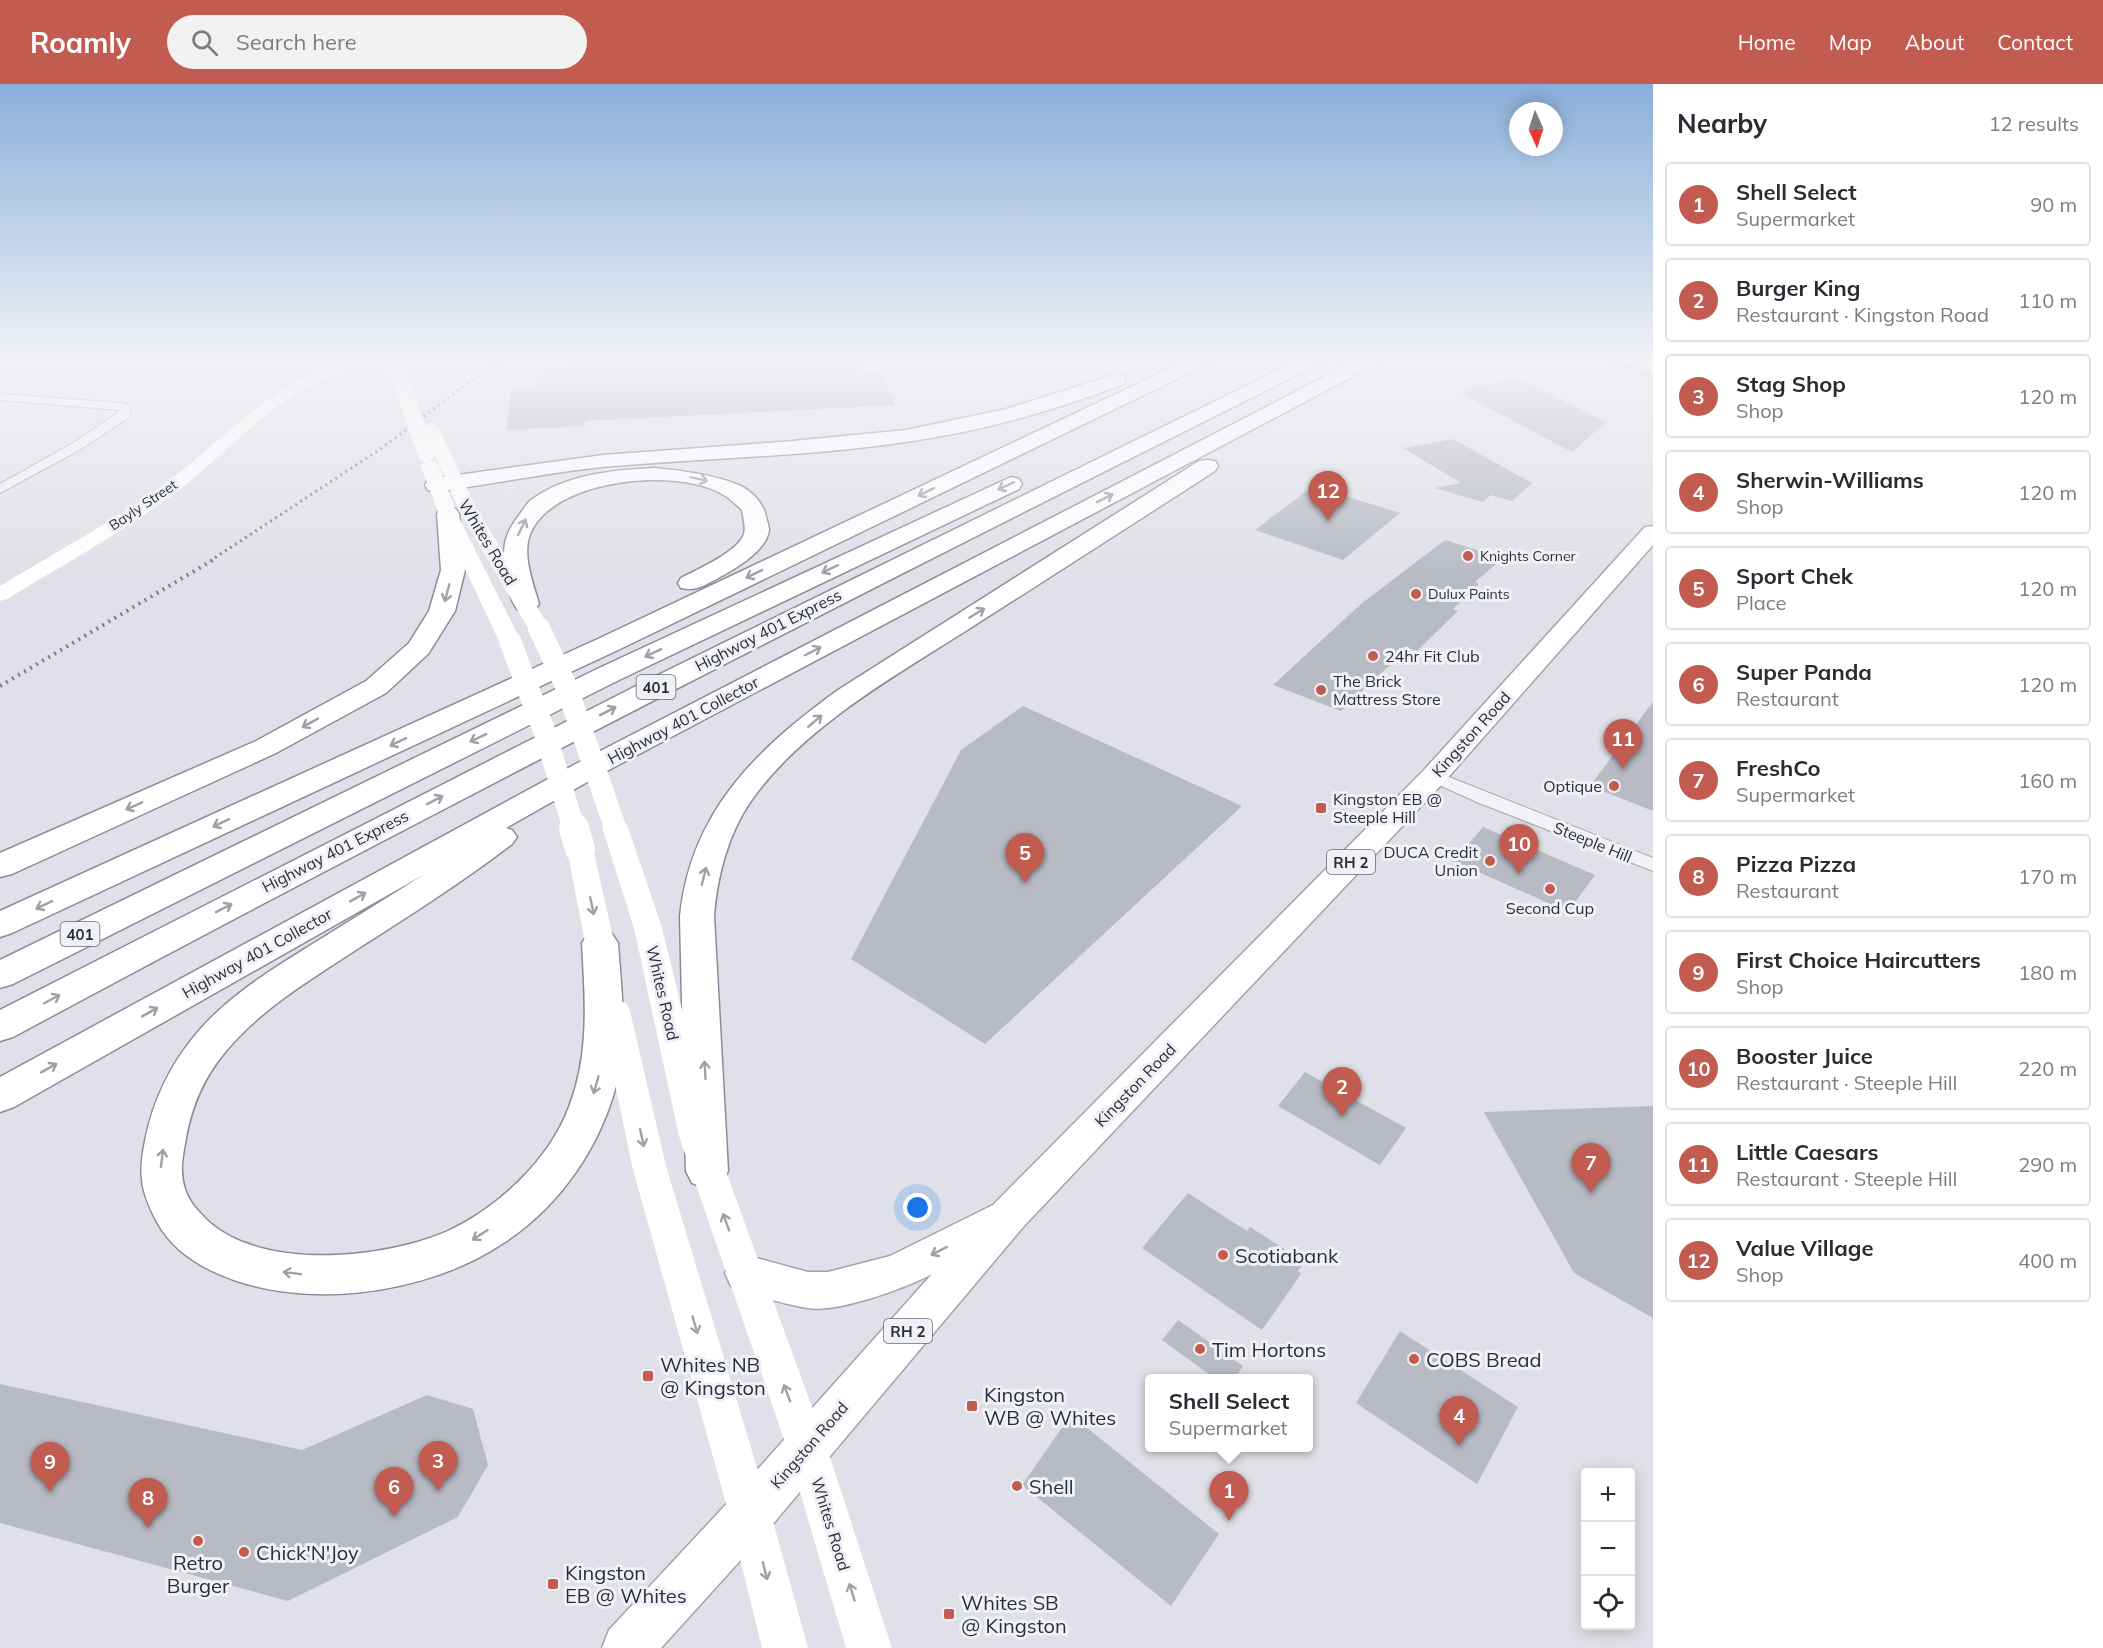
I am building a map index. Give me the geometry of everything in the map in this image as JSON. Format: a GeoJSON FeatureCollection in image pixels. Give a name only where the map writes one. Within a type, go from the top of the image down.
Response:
{"type":"FeatureCollection","features":[{"type":"Feature","properties":{"kind":"highway"},"geometry":{"type":"LineString","coordinates":[[445,484],[600,461],[826,445],[933,431]]}},
{"type":"Feature","properties":{"kind":"highway","name":"401"},"geometry":{"type":"LineString","coordinates":[[0,925],[470,708],[1053,431]]}},
{"type":"Feature","properties":{"kind":"highway","name":"Highway 401 Express"},"geometry":{"type":"LineString","coordinates":[[0,975],[607,675],[1118,431]]}},
{"type":"Feature","properties":{"kind":"highway","name":"Highway 401 Express"},"geometry":{"type":"LineString","coordinates":[[0,1027],[227,906],[761,632],[1169,431]]}},
{"type":"Feature","properties":{"kind":"highway","name":"Highway 401 Collector"},"geometry":{"type":"LineString","coordinates":[[0,1096],[594,766],[1234,431]]}},
{"type":"Feature","properties":{"kind":"highway"},"geometry":{"type":"LineString","coordinates":[[707,1171],[706,1076],[697,921],[700,890],[714,843],[724,822],[747,786],[767,763],[823,715],[890,668],[1257,431]]}},
{"type":"Feature","properties":{"kind":"highway"},"geometry":{"type":"LineString","coordinates":[[470,708],[510,680],[721,566],[750,543],[757,531],[758,520],[753,509],[740,494],[715,482],[646,474],[620,475],[583,482],[545,499],[532,510],[521,527],[518,535],[516,561],[526,604]]}},
{"type":"Feature","properties":{"kind":"highway"},"geometry":{"type":"LineString","coordinates":[[0,866],[266,747],[375,687],[419,648],[442,611],[453,570],[448,514]]}},
{"type":"Feature","properties":{"kind":"highway"},"geometry":{"type":"LineString","coordinates":[[594,766],[464,865],[284,979],[251,1002],[220,1030],[177,1091],[170,1116],[161,1174],[170,1208],[190,1235],[217,1254],[251,1267],[298,1275],[348,1274],[394,1266],[431,1257],[466,1243],[508,1217],[542,1187],[572,1145],[577,1134],[597,1085],[602,1062],[600,943]]}},
{"type":"Feature","properties":{"kind":"highway"},"geometry":{"type":"LineString","coordinates":[[0,968],[161,894]]}},
{"type":"Feature","properties":{"kind":"main road","name":"Bayly Street"},"geometry":{"type":"LineString","coordinates":[[0,595],[167,490],[241,431]]}},
{"type":"Feature","properties":{"kind":"main road","name":"Whites Road"},"geometry":{"type":"LineString","coordinates":[[426,431],[445,484],[526,604],[567,688],[648,928],[696,1136],[707,1171],[807,1448],[869,1648]]}},
{"type":"Feature","properties":{"kind":"main road","name":"Whites Road"},"geometry":{"type":"LineString","coordinates":[[445,484],[448,514],[510,641],[546,736],[580,849],[649,1166],[750,1514],[785,1648]]}},
{"type":"Feature","properties":{"kind":"main road","name":"Kingston Road"},"geometry":{"type":"LineString","coordinates":[[627,1648],[750,1514],[1010,1214],[1434,776],[1653,532]]}},
{"type":"Feature","properties":{"kind":"main road"},"geometry":{"type":"LineString","coordinates":[[745,1273],[808,1290],[848,1286],[898,1272],[1010,1214]]}},
{"type":"Feature","properties":{"kind":"street"},"geometry":{"type":"LineString","coordinates":[[0,489],[102,431]]}},
{"type":"Feature","properties":{"kind":"street","name":"Steeple Hill"},"geometry":{"type":"LineString","coordinates":[[1434,776],[1653,865]]}},
{"type":"Feature","properties":{"kind":"building"},"geometry":{"type":"Polygon","coordinates":[[[1532,431],[1596,431],[1572,452],[1532,431]]]}},
{"type":"Feature","properties":{"kind":"building"},"geometry":{"type":"Polygon","coordinates":[[[1453,439],[1532,483],[1512,501],[1491,495],[1483,502],[1435,488],[1461,483],[1403,448],[1453,439]]]}},
{"type":"Feature","properties":{"kind":"building"},"geometry":{"type":"Polygon","coordinates":[[[1313,486],[1400,513],[1343,560],[1255,530],[1313,486]]]}},
{"type":"Feature","properties":{"kind":"building"},"geometry":{"type":"Polygon","coordinates":[[[1445,540],[1503,558],[1475,582],[1479,584],[1453,609],[1458,611],[1417,651],[1408,648],[1341,711],[1273,685],[1361,604],[1445,540]]]}},
{"type":"Feature","properties":{"kind":"building"},"geometry":{"type":"Polygon","coordinates":[[[1653,702],[1653,811],[1590,786],[1653,702]]]}},
{"type":"Feature","properties":{"kind":"building"},"geometry":{"type":"Polygon","coordinates":[[[1023,706],[1242,806],[985,1044],[851,959],[961,750],[1023,706]]]}},
{"type":"Feature","properties":{"kind":"building"},"geometry":{"type":"Polygon","coordinates":[[[1483,827],[1595,875],[1568,912],[1454,861],[1483,827]]]}},
{"type":"Feature","properties":{"kind":"building"},"geometry":{"type":"Polygon","coordinates":[[[1305,1072],[1406,1128],[1380,1165],[1278,1106],[1305,1072]]]}},
{"type":"Feature","properties":{"kind":"building"},"geometry":{"type":"Polygon","coordinates":[[[1653,1106],[1653,1318],[1574,1273],[1484,1112],[1653,1106]]]}},
{"type":"Feature","properties":{"kind":"building","name":"Scotiabank"},"geometry":{"type":"Polygon","coordinates":[[[1188,1193],[1247,1231],[1250,1227],[1305,1262],[1298,1271],[1301,1274],[1262,1330],[1142,1248],[1188,1193]]]}},
{"type":"Feature","properties":{"kind":"building"},"geometry":{"type":"Polygon","coordinates":[[[1178,1320],[1243,1366],[1238,1374],[1209,1374],[1162,1340],[1178,1320]]]}},
{"type":"Feature","properties":{"kind":"building"},"geometry":{"type":"Polygon","coordinates":[[[1400,1331],[1518,1407],[1477,1484],[1356,1403],[1400,1331]]]}},
{"type":"Feature","properties":{"kind":"building"},"geometry":{"type":"Polygon","coordinates":[[[0,1384],[302,1450],[427,1395],[473,1409],[488,1465],[458,1517],[288,1601],[0,1523],[0,1384]]]}},
{"type":"Feature","properties":{"kind":"building"},"geometry":{"type":"Polygon","coordinates":[[[1071,1415],[1219,1534],[1171,1606],[1022,1485],[1071,1415]]]}},
{"type":"Feature","properties":{"kind":"railway"},"geometry":{"type":"LineString","coordinates":[[210,561],[404,431]]}},
{"type":"Feature","properties":{"kind":"railway"},"geometry":{"type":"LineString","coordinates":[[0,686],[213,560]]}},
{"type":"Feature","properties":{"kind":"place","name":"Value Village"},"geometry":{"type":"Point","coordinates":[1328,521]}},
{"type":"Feature","properties":{"kind":"place","name":"Knights Corner"},"geometry":{"type":"Point","coordinates":[1468,556]}},
{"type":"Feature","properties":{"kind":"place","name":"Dulux Paints"},"geometry":{"type":"Point","coordinates":[1416,594]}},
{"type":"Feature","properties":{"kind":"place","name":"24hr Fit Club"},"geometry":{"type":"Point","coordinates":[1373,656]}},
{"type":"Feature","properties":{"kind":"place","name":"The Brick Mattress Store"},"geometry":{"type":"Point","coordinates":[1321,690]}},
{"type":"Feature","properties":{"kind":"place","name":"Little Caesars"},"geometry":{"type":"Point","coordinates":[1623,769]}},
{"type":"Feature","properties":{"kind":"place","name":"Optique"},"geometry":{"type":"Point","coordinates":[1614,786]}},
{"type":"Feature","properties":{"kind":"place","name":"Kingston EB @ Steeple Hill"},"geometry":{"type":"Point","coordinates":[1321,808]}},
{"type":"Feature","properties":{"kind":"place","name":"DUCA Credit Union"},"geometry":{"type":"Point","coordinates":[1490,861]}},
{"type":"Feature","properties":{"kind":"place","name":"Booster Juice"},"geometry":{"type":"Point","coordinates":[1519,874]}},
{"type":"Feature","properties":{"kind":"place","name":"Sport Chek"},"geometry":{"type":"Point","coordinates":[1025,883]}},
{"type":"Feature","properties":{"kind":"place","name":"Second Cup"},"geometry":{"type":"Point","coordinates":[1550,889]}},
{"type":"Feature","properties":{"kind":"place","name":"Burger King"},"geometry":{"type":"Point","coordinates":[1342,1117]}},
{"type":"Feature","properties":{"kind":"place","name":"FreshCo"},"geometry":{"type":"Point","coordinates":[1591,1193]}},
{"type":"Feature","properties":{"kind":"place","name":"Scotiabank"},"geometry":{"type":"Point","coordinates":[1223,1255]}},
{"type":"Feature","properties":{"kind":"place","name":"Tim Hortons"},"geometry":{"type":"Point","coordinates":[1200,1349]}},
{"type":"Feature","properties":{"kind":"place","name":"COBS Bread"},"geometry":{"type":"Point","coordinates":[1414,1359]}},
{"type":"Feature","properties":{"kind":"place","name":"Whites NB @ Kingston"},"geometry":{"type":"Point","coordinates":[648,1376]}},
{"type":"Feature","properties":{"kind":"place","name":"Kingston WB @ Whites"},"geometry":{"type":"Point","coordinates":[972,1406]}},
{"type":"Feature","properties":{"kind":"place","name":"Sherwin-Williams"},"geometry":{"type":"Point","coordinates":[1459,1446]}},
{"type":"Feature","properties":{"kind":"place","name":"Shell"},"geometry":{"type":"Point","coordinates":[1017,1486]}},
{"type":"Feature","properties":{"kind":"place","name":"Stag Shop"},"geometry":{"type":"Point","coordinates":[438,1491]}},
{"type":"Feature","properties":{"kind":"place","name":"First Choice Haircutters"},"geometry":{"type":"Point","coordinates":[50,1492]}},
{"type":"Feature","properties":{"kind":"place","name":"Super Panda"},"geometry":{"type":"Point","coordinates":[394,1517]}},
{"type":"Feature","properties":{"kind":"place","name":"Shell Select"},"geometry":{"type":"Point","coordinates":[1229,1521]}},
{"type":"Feature","properties":{"kind":"place","name":"Pizza Pizza"},"geometry":{"type":"Point","coordinates":[148,1528]}},
{"type":"Feature","properties":{"kind":"place","name":"Retro Burger"},"geometry":{"type":"Point","coordinates":[198,1541]}},
{"type":"Feature","properties":{"kind":"place","name":"Chick'N'Joy"},"geometry":{"type":"Point","coordinates":[244,1552]}},
{"type":"Feature","properties":{"kind":"place","name":"Kingston EB @ Whites"},"geometry":{"type":"Point","coordinates":[553,1584]}},
{"type":"Feature","properties":{"kind":"place","name":"Whites SB @ Kingston"},"geometry":{"type":"Point","coordinates":[949,1614]}}]}
